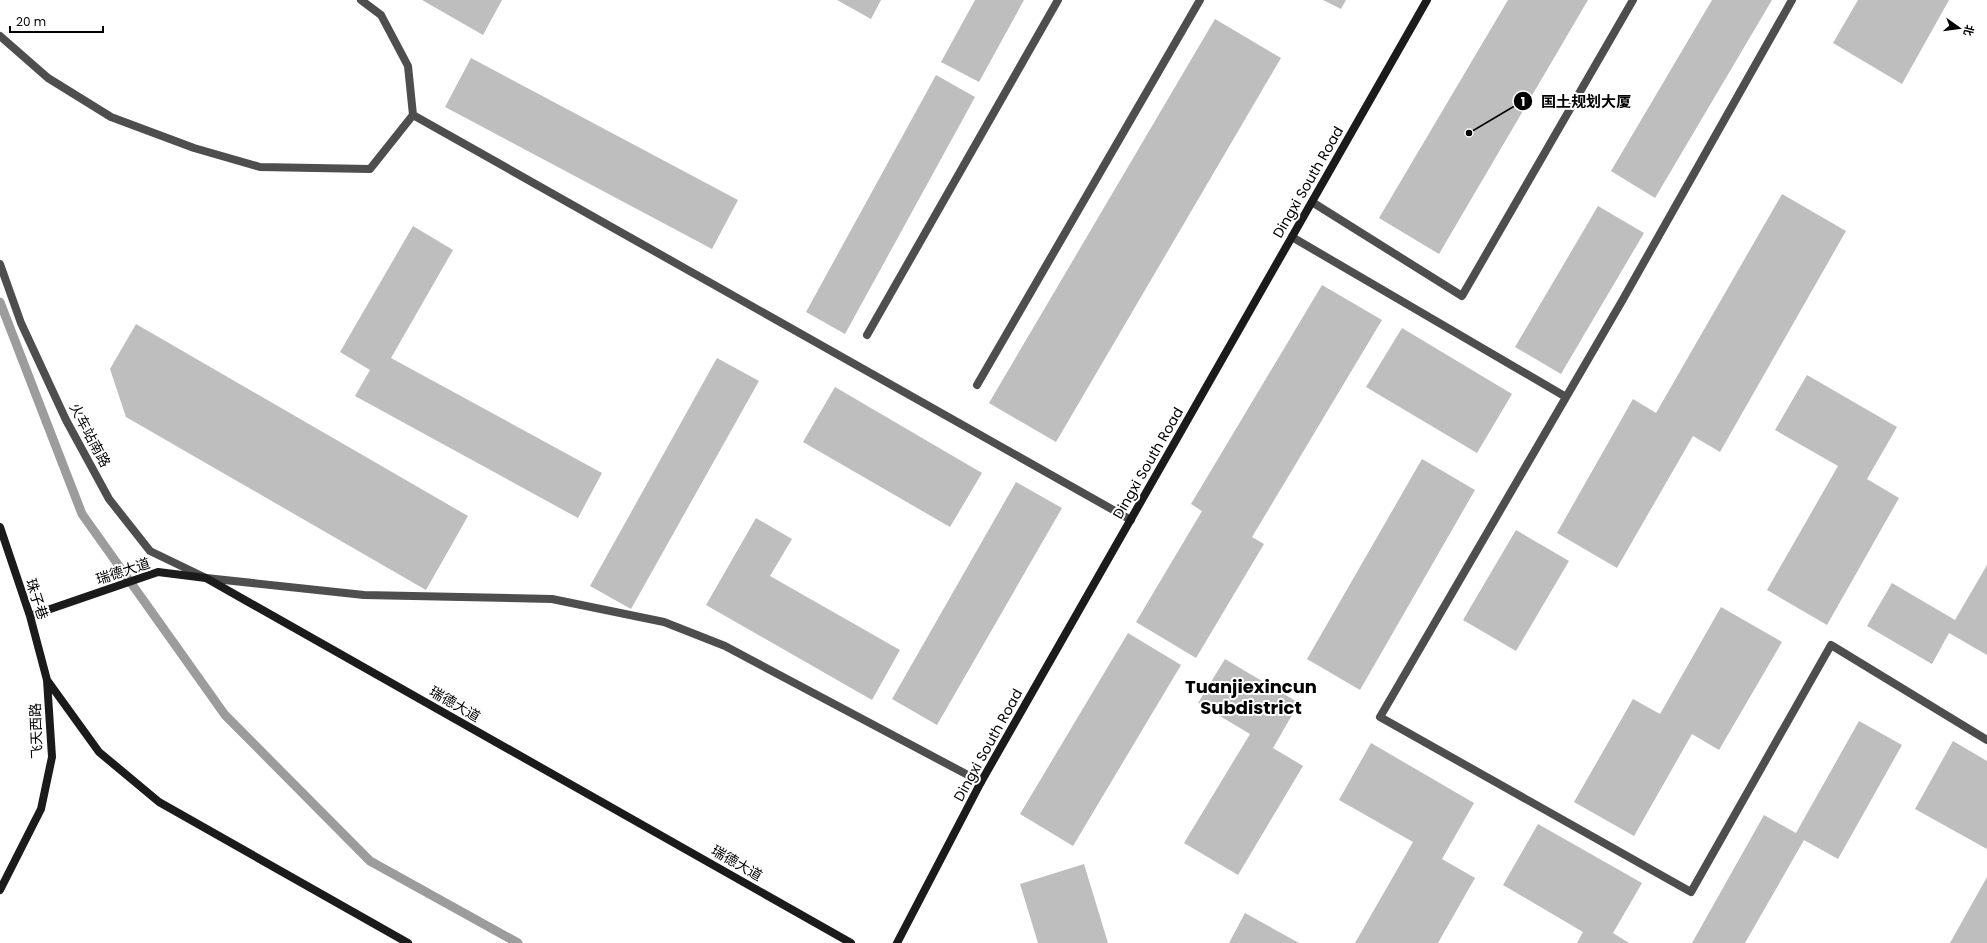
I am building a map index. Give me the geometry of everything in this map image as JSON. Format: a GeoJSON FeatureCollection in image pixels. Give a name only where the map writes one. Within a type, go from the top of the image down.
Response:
{"type":"FeatureCollection","features":[{"type":"Feature","properties":{"kind":"street"},"geometry":{"type":"LineString","coordinates":[[0,36],[48,78],[111,117],[194,148],[260,167],[370,169],[413,115],[408,66],[381,15],[361,0]]}},
{"type":"Feature","properties":{"kind":"street"},"geometry":{"type":"LineString","coordinates":[[866,335],[1058,0]]}},
{"type":"Feature","properties":{"kind":"street"},"geometry":{"type":"LineString","coordinates":[[977,385],[1200,0]]}},
{"type":"Feature","properties":{"kind":"street","name":"Dingxi South Road"},"geometry":{"type":"LineString","coordinates":[[897,943],[981,782],[1427,0]]}},
{"type":"Feature","properties":{"kind":"street"},"geometry":{"type":"LineString","coordinates":[[1312,202],[1462,296],[1633,0]]}},
{"type":"Feature","properties":{"kind":"street"},"geometry":{"type":"LineString","coordinates":[[1792,0],[1566,397],[1380,717],[1690,892],[1831,645],[1987,740]]}},
{"type":"Feature","properties":{"kind":"street"},"geometry":{"type":"LineString","coordinates":[[413,115],[1131,520]]}},
{"type":"Feature","properties":{"kind":"street"},"geometry":{"type":"LineString","coordinates":[[1292,237],[1566,397]]}},
{"type":"Feature","properties":{"kind":"street","name":"火车站南路"},"geometry":{"type":"LineString","coordinates":[[0,264],[21,323],[66,420],[109,500],[150,551],[206,578],[364,595],[552,599],[664,622],[724,646],[981,782]]}},
{"type":"Feature","properties":{"kind":"street","name":"珠子巷"},"geometry":{"type":"LineString","coordinates":[[0,527],[30,616],[47,680]]}},
{"type":"Feature","properties":{"kind":"street","name":"瑞德大道"},"geometry":{"type":"LineString","coordinates":[[30,616],[158,572],[206,578],[851,943]]}},
{"type":"Feature","properties":{"kind":"street"},"geometry":{"type":"LineString","coordinates":[[47,680],[99,752],[160,802],[408,943]]}},
{"type":"Feature","properties":{"kind":"street","name":"飞天西路"},"geometry":{"type":"LineString","coordinates":[[0,890],[41,809],[52,757],[47,680]]}},
{"type":"Feature","properties":{"kind":"building"},"geometry":{"type":"Polygon","coordinates":[[[422,0],[502,0],[483,35],[422,0]]]}},
{"type":"Feature","properties":{"kind":"building"},"geometry":{"type":"Polygon","coordinates":[[[837,0],[881,0],[871,19],[837,0]]]}},
{"type":"Feature","properties":{"kind":"building"},"geometry":{"type":"Polygon","coordinates":[[[975,0],[1024,0],[979,82],[941,62],[975,0]]]}},
{"type":"Feature","properties":{"kind":"building"},"geometry":{"type":"Polygon","coordinates":[[[1323,0],[1346,0],[1341,9],[1323,0]]]}},
{"type":"Feature","properties":{"kind":"building"},"geometry":{"type":"Polygon","coordinates":[[[1508,0],[1588,0],[1439,254],[1379,218],[1508,0]]]}},
{"type":"Feature","properties":{"kind":"building"},"geometry":{"type":"Polygon","coordinates":[[[1712,0],[1772,0],[1655,198],[1611,171],[1712,0]]]}},
{"type":"Feature","properties":{"kind":"building"},"geometry":{"type":"Polygon","coordinates":[[[1858,0],[1949,0],[1902,84],[1833,43],[1858,0]]]}},
{"type":"Feature","properties":{"kind":"building"},"geometry":{"type":"Polygon","coordinates":[[[1215,19],[1281,58],[1056,442],[989,403],[1215,19]]]}},
{"type":"Feature","properties":{"kind":"building"},"geometry":{"type":"Polygon","coordinates":[[[471,58],[738,200],[712,249],[445,107],[471,58]]]}},
{"type":"Feature","properties":{"kind":"building"},"geometry":{"type":"Polygon","coordinates":[[[936,75],[975,97],[845,334],[806,312],[936,75]]]}},
{"type":"Feature","properties":{"kind":"building"},"geometry":{"type":"Polygon","coordinates":[[[1782,194],[1846,231],[1720,452],[1693,436],[1617,568],[1557,533],[1633,399],[1656,413],[1782,194]]]}},
{"type":"Feature","properties":{"kind":"building"},"geometry":{"type":"Polygon","coordinates":[[[1598,206],[1644,233],[1561,374],[1515,347],[1598,206]]]}},
{"type":"Feature","properties":{"kind":"building"},"geometry":{"type":"Polygon","coordinates":[[[413,226],[453,250],[391,358],[602,473],[578,518],[355,396],[370,370],[340,352],[413,226]]]}},
{"type":"Feature","properties":{"kind":"building"},"geometry":{"type":"Polygon","coordinates":[[[1322,285],[1382,320],[1252,537],[1264,544],[1196,658],[1136,622],[1202,511],[1191,504],[1322,285]]]}},
{"type":"Feature","properties":{"kind":"building"},"geometry":{"type":"Polygon","coordinates":[[[136,324],[468,516],[426,590],[126,417],[110,369],[136,324]]]}},
{"type":"Feature","properties":{"kind":"building"},"geometry":{"type":"Polygon","coordinates":[[[1402,328],[1512,394],[1477,453],[1366,387],[1402,328]]]}},
{"type":"Feature","properties":{"kind":"building"},"geometry":{"type":"Polygon","coordinates":[[[717,358],[759,381],[631,609],[590,586],[717,358]]]}},
{"type":"Feature","properties":{"kind":"building"},"geometry":{"type":"Polygon","coordinates":[[[1807,375],[1897,427],[1867,479],[1899,498],[1827,625],[1767,590],[1838,466],[1775,430],[1807,375]]]}},
{"type":"Feature","properties":{"kind":"building"},"geometry":{"type":"Polygon","coordinates":[[[835,387],[982,473],[950,527],[803,442],[835,387]]]}},
{"type":"Feature","properties":{"kind":"building"},"geometry":{"type":"Polygon","coordinates":[[[1422,459],[1475,490],[1360,690],[1307,659],[1422,459]]]}},
{"type":"Feature","properties":{"kind":"building"},"geometry":{"type":"Polygon","coordinates":[[[1016,482],[1062,508],[937,725],[892,699],[1016,482]]]}},
{"type":"Feature","properties":{"kind":"building"},"geometry":{"type":"Polygon","coordinates":[[[756,518],[792,539],[770,576],[900,650],[872,700],[706,605],[756,518]]]}},
{"type":"Feature","properties":{"kind":"building"},"geometry":{"type":"Polygon","coordinates":[[[1516,530],[1569,561],[1516,651],[1463,620],[1516,530]]]}},
{"type":"Feature","properties":{"kind":"building"},"geometry":{"type":"Polygon","coordinates":[[[1987,565],[1987,655],[1949,633],[1932,664],[1867,626],[1892,583],[1955,620],[1987,565]]]}},
{"type":"Feature","properties":{"kind":"building"},"geometry":{"type":"Polygon","coordinates":[[[1721,607],[1782,642],[1719,750],[1692,734],[1634,836],[1574,802],[1633,699],[1660,714],[1721,607]]]}},
{"type":"Feature","properties":{"kind":"building"},"geometry":{"type":"Polygon","coordinates":[[[1128,633],[1181,665],[1073,846],[1020,814],[1128,633]]]}},
{"type":"Feature","properties":{"kind":"building"},"geometry":{"type":"Polygon","coordinates":[[[1225,659],[1299,703],[1273,748],[1303,766],[1238,875],[1184,843],[1250,734],[1198,703],[1225,659]]]}},
{"type":"Feature","properties":{"kind":"building"},"geometry":{"type":"Polygon","coordinates":[[[1859,721],[1902,745],[1838,859],[1804,840],[1745,943],[1692,943],[1764,815],[1796,833],[1859,721]]]}},
{"type":"Feature","properties":{"kind":"building"},"geometry":{"type":"Polygon","coordinates":[[[1953,741],[1987,761],[1987,849],[1915,809],[1953,741]]]}},
{"type":"Feature","properties":{"kind":"building"},"geometry":{"type":"Polygon","coordinates":[[[1371,743],[1474,803],[1442,859],[1475,878],[1438,943],[1355,943],[1413,842],[1339,800],[1371,743]]]}},
{"type":"Feature","properties":{"kind":"building"},"geometry":{"type":"Polygon","coordinates":[[[1538,824],[1642,883],[1613,933],[1629,943],[1577,943],[1583,932],[1503,885],[1538,824]]]}},
{"type":"Feature","properties":{"kind":"building"},"geometry":{"type":"Polygon","coordinates":[[[1084,864],[1108,943],[1038,943],[1020,884],[1084,864]]]}},
{"type":"Feature","properties":{"kind":"building"},"geometry":{"type":"Polygon","coordinates":[[[1987,877],[1987,943],[1950,943],[1987,877]]]}},
{"type":"Feature","properties":{"kind":"building"},"geometry":{"type":"Polygon","coordinates":[[[1245,913],[1299,943],[1229,943],[1245,913]]]}},
{"type":"Feature","properties":{"kind":"waterway"},"geometry":{"type":"LineString","coordinates":[[0,302],[82,514],[225,715],[370,861],[518,943]]}},
{"type":"Feature","properties":{"kind":"place","name":"国土规划大厦"},"geometry":{"type":"Point","coordinates":[1469,133]}},
{"type":"Feature","properties":{"kind":"district","name":"Tuanjiexincun Subdistrict"},"geometry":{"type":"Point","coordinates":[1251,697]}}]}
